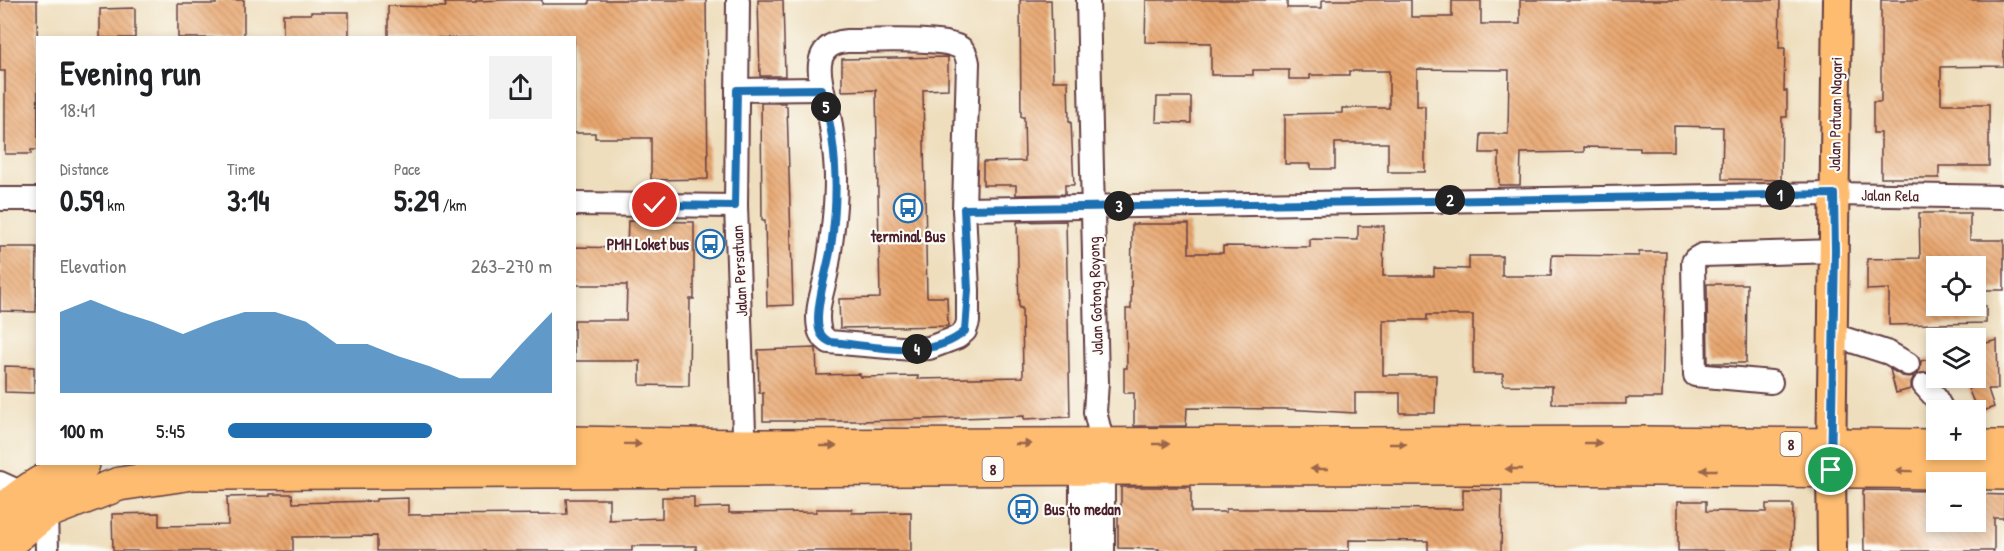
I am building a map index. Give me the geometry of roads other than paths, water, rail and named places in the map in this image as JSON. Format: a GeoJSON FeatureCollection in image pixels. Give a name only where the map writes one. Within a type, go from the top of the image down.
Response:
{"type":"FeatureCollection","features":[{"type":"Feature","properties":{"kind":"highway","name":"8"},"geometry":{"type":"LineString","coordinates":[[576,444],[745,458]]}},
{"type":"Feature","properties":{"kind":"highway","name":"8"},"geometry":{"type":"LineString","coordinates":[[1831,457],[1926,447]]}},
{"type":"Feature","properties":{"kind":"highway"},"geometry":{"type":"LineString","coordinates":[[1986,447],[2004,447]]}},
{"type":"Feature","properties":{"kind":"highway","name":"8"},"geometry":{"type":"LineString","coordinates":[[576,463],[745,458],[1092,456],[1831,457],[2004,473]]}},
{"type":"Feature","properties":{"kind":"highway","name":"8"},"geometry":{"type":"LineString","coordinates":[[0,549],[17,500],[53,474],[80,465]]}},
{"type":"Feature","properties":{"kind":"highway","name":"8"},"geometry":{"type":"LineString","coordinates":[[17,500],[193,473],[487,465]]}},
{"type":"Feature","properties":{"kind":"main road","name":"Jalan Patuan Nagari"},"geometry":{"type":"LineString","coordinates":[[1832,551],[1831,457],[1837,0]]}},
{"type":"Feature","properties":{"kind":"street","name":"Jalan Persatuan"},"geometry":{"type":"LineString","coordinates":[[738,0],[735,206],[745,458]]}},
{"type":"Feature","properties":{"kind":"street","name":"Jalan Gotong Royong"},"geometry":{"type":"LineString","coordinates":[[1088,0],[1098,382],[1092,456]]}},
{"type":"Feature","properties":{"kind":"street"},"geometry":{"type":"LineString","coordinates":[[838,42],[934,42],[960,48],[966,54],[968,63],[964,209],[968,290],[965,331],[952,340],[929,348],[912,349],[830,342],[823,338],[819,332],[818,320],[834,230],[836,178],[829,116],[821,89],[822,54],[828,47],[838,42]]}},
{"type":"Feature","properties":{"kind":"street"},"geometry":{"type":"LineString","coordinates":[[737,90],[821,89]]}},
{"type":"Feature","properties":{"kind":"street","name":"Jalan Rela"},"geometry":{"type":"LineString","coordinates":[[964,209],[1834,194],[2004,197]]}},
{"type":"Feature","properties":{"kind":"street"},"geometry":{"type":"LineString","coordinates":[[0,199],[36,199]]}},
{"type":"Feature","properties":{"kind":"street"},"geometry":{"type":"LineString","coordinates":[[576,204],[735,206]]}},
{"type":"Feature","properties":{"kind":"street"},"geometry":{"type":"LineString","coordinates":[[1771,382],[1695,375],[1693,262],[1702,255],[1835,250]]}},
{"type":"Feature","properties":{"kind":"street"},"geometry":{"type":"LineString","coordinates":[[1833,335],[1889,353],[1908,364]]}},
{"type":"Feature","properties":{"kind":"street"},"geometry":{"type":"LineString","coordinates":[[1924,385],[1937,400]]}},
{"type":"Feature","properties":{"kind":"street"},"geometry":{"type":"LineString","coordinates":[[1081,551],[1092,456]]}},
{"type":"Feature","properties":{"kind":"street"},"geometry":{"type":"LineString","coordinates":[[1092,456],[1102,551]]}},
{"type":"Feature","properties":{"kind":"street"},"geometry":{"type":"LineString","coordinates":[[17,500],[47,551]]}},
{"type":"Feature","properties":{"kind":"place","name":"terminal Bus"},"geometry":{"type":"Point","coordinates":[908,208]}},
{"type":"Feature","properties":{"kind":"place","name":"PMH Loket bus"},"geometry":{"type":"Point","coordinates":[710,244]}},
{"type":"Feature","properties":{"kind":"place","name":"Bus to medan"},"geometry":{"type":"Point","coordinates":[1023,509]}}]}
